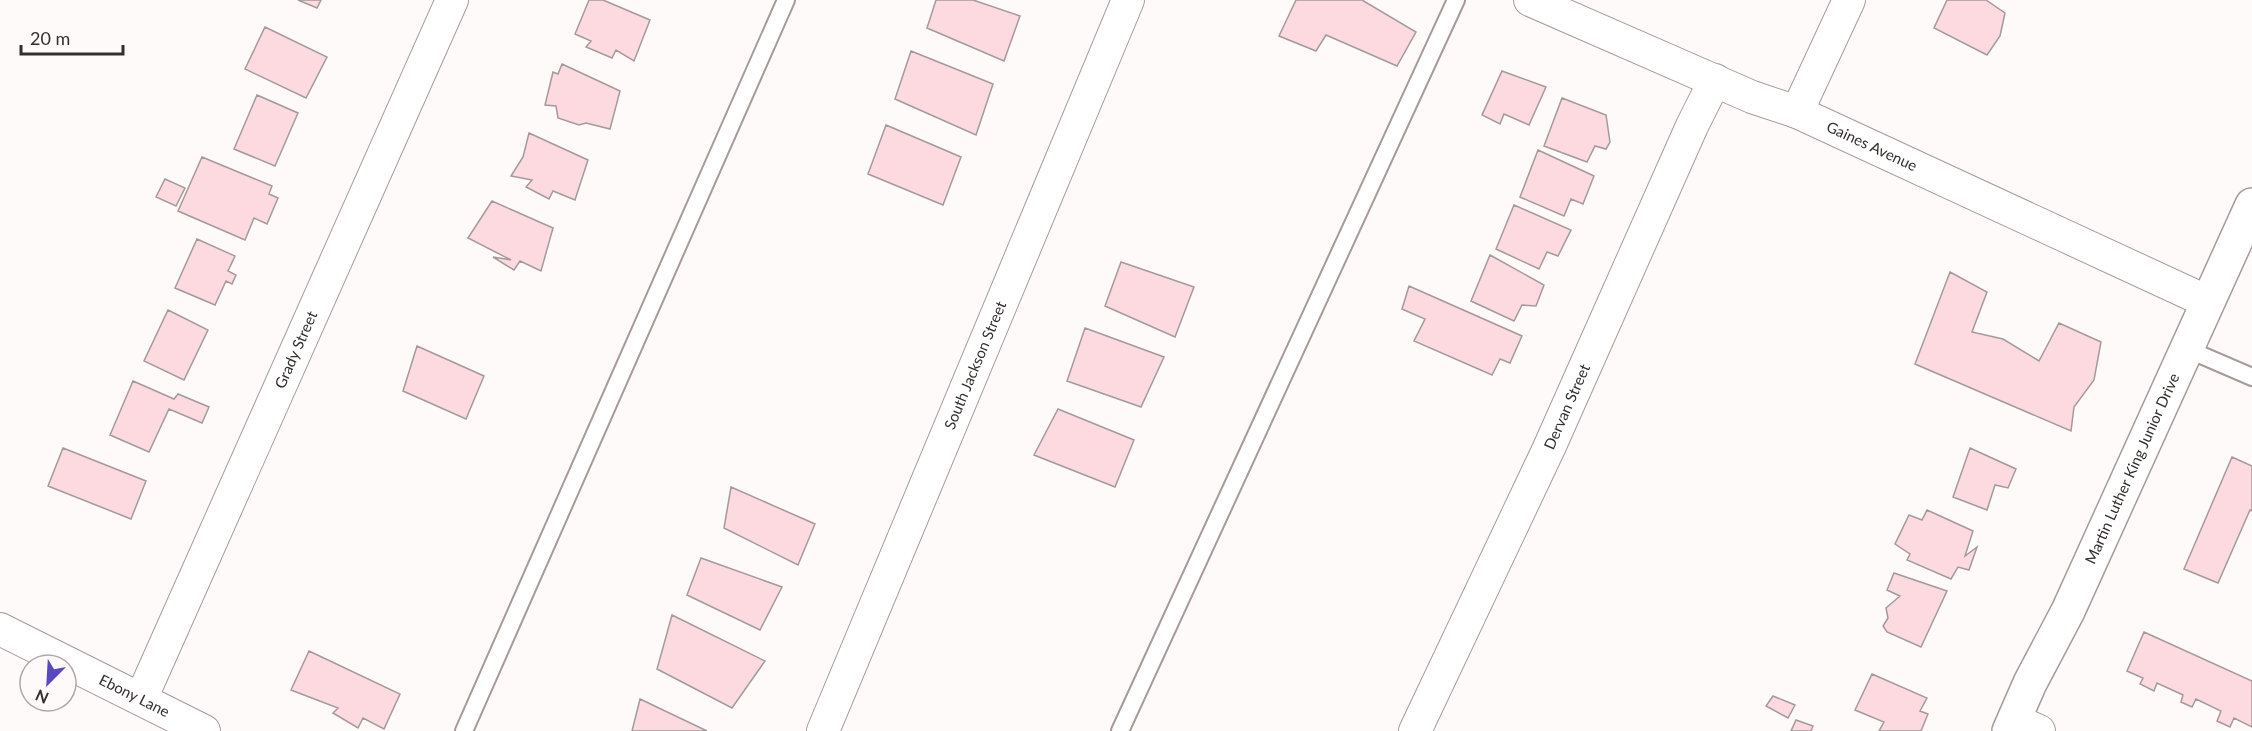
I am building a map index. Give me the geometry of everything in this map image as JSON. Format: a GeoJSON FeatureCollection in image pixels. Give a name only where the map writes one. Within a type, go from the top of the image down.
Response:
{"type":"FeatureCollection","features":[{"type":"Feature","properties":{"kind":"street","name":"Grady Street"},"geometry":{"type":"LineString","coordinates":[[141,699],[452,0]]}},
{"type":"Feature","properties":{"kind":"street","name":"South Jackson Street"},"geometry":{"type":"LineString","coordinates":[[823,731],[1128,0]]}},
{"type":"Feature","properties":{"kind":"street","name":"Gaines Avenue"},"geometry":{"type":"LineString","coordinates":[[1530,0],[1752,96],[1797,112],[2208,302]]}},
{"type":"Feature","properties":{"kind":"street"},"geometry":{"type":"LineString","coordinates":[[1797,112],[1849,0]]}},
{"type":"Feature","properties":{"kind":"street","name":"Dervan Street"},"geometry":{"type":"LineString","coordinates":[[1415,731],[1549,448],[1692,126],[1715,80]]}},
{"type":"Feature","properties":{"kind":"street","name":"Martin Luther King Junior Drive"},"geometry":{"type":"LineString","coordinates":[[2021,727],[2030,683],[2068,611],[2252,205]]}},
{"type":"Feature","properties":{"kind":"street","name":"Ebony Lane"},"geometry":{"type":"LineString","coordinates":[[0,629],[204,731]]}},
{"type":"Feature","properties":{"kind":"lane"},"geometry":{"type":"LineString","coordinates":[[464,731],[786,0]]}},
{"type":"Feature","properties":{"kind":"lane"},"geometry":{"type":"LineString","coordinates":[[1120,731],[1455,0]]}},
{"type":"Feature","properties":{"kind":"lane"},"geometry":{"type":"LineString","coordinates":[[2187,349],[2252,377]]}},
{"type":"Feature","properties":{"kind":"building"},"geometry":{"type":"Polygon","coordinates":[[[298,0],[321,0],[317,8],[298,0]]]}},
{"type":"Feature","properties":{"kind":"building"},"geometry":{"type":"Polygon","coordinates":[[[589,0],[603,0],[650,20],[634,61],[616,50],[612,58],[586,47],[591,41],[575,34],[589,0]]]}},
{"type":"Feature","properties":{"kind":"building"},"geometry":{"type":"Polygon","coordinates":[[[936,0],[973,0],[1020,16],[1004,61],[927,28],[936,0]]]}},
{"type":"Feature","properties":{"kind":"building"},"geometry":{"type":"Polygon","coordinates":[[[1296,0],[1362,0],[1416,32],[1397,66],[1326,35],[1316,51],[1279,36],[1296,0]]]}},
{"type":"Feature","properties":{"kind":"building"},"geometry":{"type":"Polygon","coordinates":[[[1947,0],[1986,0],[2005,13],[2000,36],[1987,55],[1934,28],[1947,0]]]}},
{"type":"Feature","properties":{"kind":"building"},"geometry":{"type":"Polygon","coordinates":[[[265,27],[327,57],[306,98],[245,69],[265,27]]]}},
{"type":"Feature","properties":{"kind":"building"},"geometry":{"type":"Polygon","coordinates":[[[911,51],[993,84],[976,135],[895,99],[911,51]]]}},
{"type":"Feature","properties":{"kind":"building"},"geometry":{"type":"Polygon","coordinates":[[[562,64],[620,91],[610,129],[586,123],[579,125],[558,118],[556,106],[545,105],[553,72],[558,74],[562,64]]]}},
{"type":"Feature","properties":{"kind":"building"},"geometry":{"type":"Polygon","coordinates":[[[1502,71],[1546,87],[1529,125],[1504,114],[1500,124],[1482,115],[1502,71]]]}},
{"type":"Feature","properties":{"kind":"building"},"geometry":{"type":"Polygon","coordinates":[[[257,95],[298,113],[275,166],[234,149],[257,95]]]}},
{"type":"Feature","properties":{"kind":"building"},"geometry":{"type":"Polygon","coordinates":[[[1562,98],[1606,115],[1610,142],[1606,149],[1595,146],[1587,162],[1544,146],[1562,98]]]}},
{"type":"Feature","properties":{"kind":"building"},"geometry":{"type":"Polygon","coordinates":[[[886,125],[961,157],[943,205],[868,174],[886,125]]]}},
{"type":"Feature","properties":{"kind":"building"},"geometry":{"type":"Polygon","coordinates":[[[529,133],[588,160],[575,200],[553,191],[549,199],[526,187],[532,180],[511,176],[523,157],[529,133]]]}},
{"type":"Feature","properties":{"kind":"building"},"geometry":{"type":"Polygon","coordinates":[[[1538,150],[1594,176],[1583,204],[1571,199],[1564,216],[1520,197],[1538,150]]]}},
{"type":"Feature","properties":{"kind":"building"},"geometry":{"type":"Polygon","coordinates":[[[202,157],[272,186],[269,194],[278,198],[267,224],[254,218],[245,240],[178,211],[202,157]]]}},
{"type":"Feature","properties":{"kind":"building"},"geometry":{"type":"Polygon","coordinates":[[[165,179],[185,188],[176,206],[156,197],[165,179]]]}},
{"type":"Feature","properties":{"kind":"building"},"geometry":{"type":"Polygon","coordinates":[[[492,201],[553,228],[541,271],[520,261],[514,270],[493,257],[511,260],[468,238],[492,201]]]}},
{"type":"Feature","properties":{"kind":"building"},"geometry":{"type":"Polygon","coordinates":[[[1514,205],[1571,230],[1558,256],[1547,252],[1539,269],[1496,249],[1514,205]]]}},
{"type":"Feature","properties":{"kind":"building"},"geometry":{"type":"Polygon","coordinates":[[[197,239],[235,256],[228,271],[236,275],[232,284],[226,281],[215,305],[175,288],[197,239]]]}},
{"type":"Feature","properties":{"kind":"building"},"geometry":{"type":"Polygon","coordinates":[[[1490,255],[1544,285],[1536,306],[1522,305],[1514,321],[1471,301],[1490,255]]]}},
{"type":"Feature","properties":{"kind":"building"},"geometry":{"type":"Polygon","coordinates":[[[1121,262],[1194,287],[1175,337],[1105,306],[1121,262]]]}},
{"type":"Feature","properties":{"kind":"building"},"geometry":{"type":"Polygon","coordinates":[[[1950,272],[1987,292],[1972,332],[2003,339],[2039,361],[2059,323],[2101,342],[2094,380],[2074,407],[2071,431],[1915,364],[1950,272]]]}},
{"type":"Feature","properties":{"kind":"building"},"geometry":{"type":"Polygon","coordinates":[[[1409,286],[1522,336],[1510,363],[1500,359],[1492,375],[1414,341],[1425,319],[1402,309],[1409,286]]]}},
{"type":"Feature","properties":{"kind":"building"},"geometry":{"type":"Polygon","coordinates":[[[168,310],[208,330],[184,380],[144,361],[168,310]]]}},
{"type":"Feature","properties":{"kind":"building"},"geometry":{"type":"Polygon","coordinates":[[[1085,328],[1164,357],[1141,407],[1067,381],[1085,328]]]}},
{"type":"Feature","properties":{"kind":"building"},"geometry":{"type":"Polygon","coordinates":[[[417,346],[484,376],[466,419],[403,391],[417,346]]]}},
{"type":"Feature","properties":{"kind":"building"},"geometry":{"type":"Polygon","coordinates":[[[133,381],[174,399],[178,394],[209,407],[202,423],[169,409],[149,452],[110,435],[133,381]]]}},
{"type":"Feature","properties":{"kind":"building"},"geometry":{"type":"Polygon","coordinates":[[[1058,409],[1134,440],[1115,487],[1034,455],[1058,409]]]}},
{"type":"Feature","properties":{"kind":"building"},"geometry":{"type":"Polygon","coordinates":[[[63,448],[146,481],[131,519],[48,486],[63,448]]]}},
{"type":"Feature","properties":{"kind":"building"},"geometry":{"type":"Polygon","coordinates":[[[1970,448],[2016,469],[2008,488],[1995,485],[1987,510],[1953,497],[1970,448]]]}},
{"type":"Feature","properties":{"kind":"building"},"geometry":{"type":"Polygon","coordinates":[[[2232,457],[2252,466],[2252,511],[2250,510],[2218,583],[2184,569],[2232,457]]]}},
{"type":"Feature","properties":{"kind":"building"},"geometry":{"type":"Polygon","coordinates":[[[731,487],[815,524],[798,565],[724,528],[731,487]]]}},
{"type":"Feature","properties":{"kind":"building"},"geometry":{"type":"Polygon","coordinates":[[[1927,510],[1973,531],[1965,556],[1977,547],[1969,570],[1958,567],[1951,579],[1907,560],[1910,554],[1895,544],[1909,515],[1922,520],[1927,510]]]}},
{"type":"Feature","properties":{"kind":"building"},"geometry":{"type":"Polygon","coordinates":[[[701,558],[782,587],[760,630],[687,595],[701,558]]]}},
{"type":"Feature","properties":{"kind":"building"},"geometry":{"type":"Polygon","coordinates":[[[1894,573],[1947,591],[1921,647],[1887,632],[1883,626],[1888,618],[1886,608],[1900,596],[1887,590],[1894,573]]]}},
{"type":"Feature","properties":{"kind":"building"},"geometry":{"type":"Polygon","coordinates":[[[672,615],[765,661],[732,708],[657,669],[672,615]]]}},
{"type":"Feature","properties":{"kind":"building"},"geometry":{"type":"Polygon","coordinates":[[[2144,632],[2252,681],[2252,727],[2234,718],[2230,727],[2217,721],[2221,711],[2196,699],[2192,707],[2181,702],[2183,695],[2157,683],[2154,691],[2140,684],[2143,678],[2127,671],[2144,632]]]}},
{"type":"Feature","properties":{"kind":"building"},"geometry":{"type":"Polygon","coordinates":[[[309,651],[400,694],[384,729],[363,718],[358,728],[333,713],[338,708],[291,690],[309,651]]]}},
{"type":"Feature","properties":{"kind":"building"},"geometry":{"type":"Polygon","coordinates":[[[1872,674],[1927,698],[1920,711],[1928,714],[1921,731],[1879,731],[1884,722],[1855,710],[1872,674]]]}},
{"type":"Feature","properties":{"kind":"building"},"geometry":{"type":"Polygon","coordinates":[[[1773,696],[1795,705],[1788,718],[1766,706],[1773,696]]]}},
{"type":"Feature","properties":{"kind":"building"},"geometry":{"type":"Polygon","coordinates":[[[640,699],[707,731],[632,731],[640,699]]]}},
{"type":"Feature","properties":{"kind":"building"},"geometry":{"type":"Polygon","coordinates":[[[1796,720],[1813,726],[1811,731],[1791,731],[1796,720]]]}}]}
